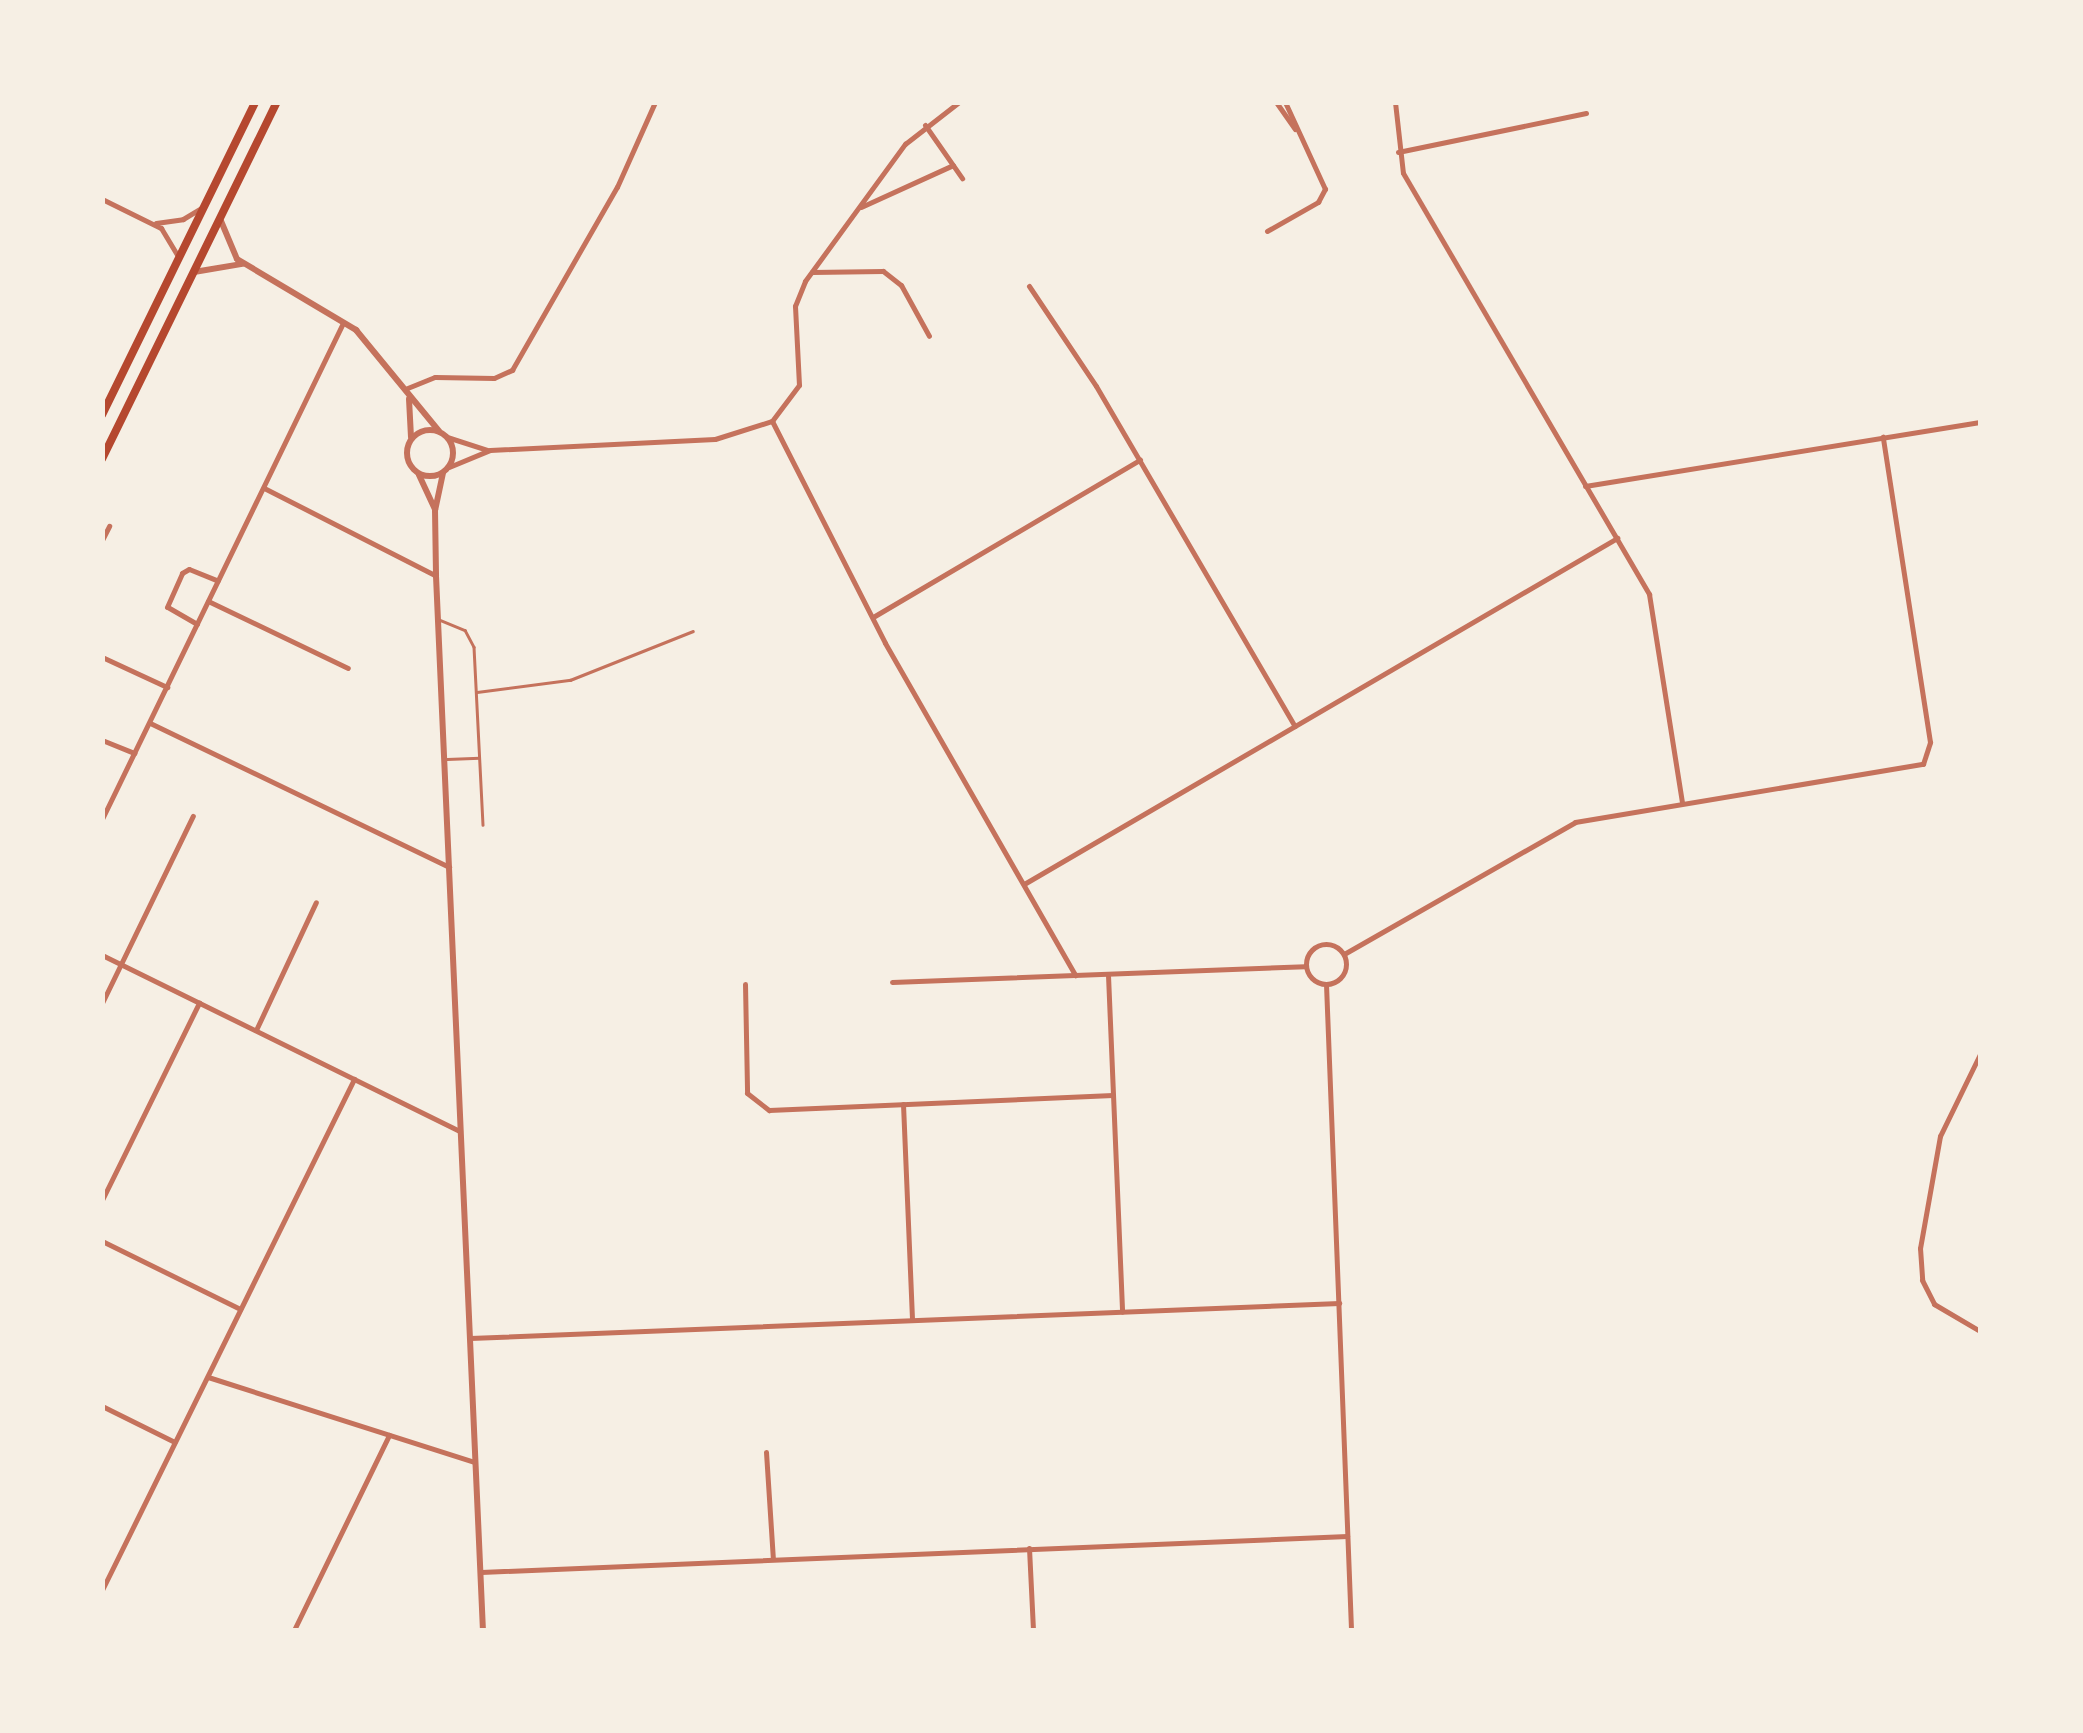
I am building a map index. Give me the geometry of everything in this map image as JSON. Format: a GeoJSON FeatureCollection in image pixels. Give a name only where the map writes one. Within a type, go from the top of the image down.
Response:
{"type":"FeatureCollection","features":[{"type":"Feature","properties":{"kind":"highway"},"geometry":{"type":"LineString","coordinates":[[102,415],[255,102]]}},
{"type":"Feature","properties":{"kind":"highway"},"geometry":{"type":"LineString","coordinates":[[102,460],[278,102]]}},
{"type":"Feature","properties":{"kind":"street"},"geometry":{"type":"LineString","coordinates":[[406,391],[435,377],[494,378],[512,370],[609,201],[654,102]]}},
{"type":"Feature","properties":{"kind":"street"},"geometry":{"type":"LineString","coordinates":[[221,214],[223,239],[243,264],[344,320],[447,437],[490,450],[714,439],[772,421],[799,385],[795,306],[812,272],[925,125],[959,102]]}},
{"type":"Feature","properties":{"kind":"street"},"geometry":{"type":"LineString","coordinates":[[1276,102],[1297,131]]}},
{"type":"Feature","properties":{"kind":"street"},"geometry":{"type":"LineString","coordinates":[[1267,231],[1318,202],[1325,189],[1284,102]]}},
{"type":"Feature","properties":{"kind":"street"},"geometry":{"type":"LineString","coordinates":[[1394,102],[1398,152],[1408,184],[1617,538],[1654,612],[1682,802]]}},
{"type":"Feature","properties":{"kind":"street"},"geometry":{"type":"LineString","coordinates":[[1398,152],[1586,114]]}},
{"type":"Feature","properties":{"kind":"street"},"geometry":{"type":"LineString","coordinates":[[925,125],[962,178]]}},
{"type":"Feature","properties":{"kind":"street"},"geometry":{"type":"LineString","coordinates":[[859,208],[952,165]]}},
{"type":"Feature","properties":{"kind":"street"},"geometry":{"type":"LineString","coordinates":[[102,199],[154,223],[173,242],[178,259]]}},
{"type":"Feature","properties":{"kind":"street"},"geometry":{"type":"LineString","coordinates":[[154,223],[183,219],[206,202]]}},
{"type":"Feature","properties":{"kind":"street"},"geometry":{"type":"LineString","coordinates":[[194,272],[243,264]]}},
{"type":"Feature","properties":{"kind":"street"},"geometry":{"type":"LineString","coordinates":[[812,272],[883,271],[900,286],[930,336]]}},
{"type":"Feature","properties":{"kind":"street"},"geometry":{"type":"LineString","coordinates":[[1029,286],[1140,460],[1295,726]]}},
{"type":"Feature","properties":{"kind":"street"},"geometry":{"type":"LineString","coordinates":[[102,819],[344,320]]}},
{"type":"Feature","properties":{"kind":"street"},"geometry":{"type":"LineString","coordinates":[[406,391],[410,441],[407,459],[419,474],[435,510]]}},
{"type":"Feature","properties":{"kind":"street"},"geometry":{"type":"LineString","coordinates":[[772,421],[873,617],[1074,975]]}},
{"type":"Feature","properties":{"kind":"street"},"geometry":{"type":"LineString","coordinates":[[1585,486],[1980,422]]}},
{"type":"Feature","properties":{"kind":"street"},"geometry":{"type":"LineString","coordinates":[[410,441],[423,431],[439,432]]}},
{"type":"Feature","properties":{"kind":"street"},"geometry":{"type":"LineString","coordinates":[[447,437],[454,455],[435,510],[436,576],[483,1630]]}},
{"type":"Feature","properties":{"kind":"street"},"geometry":{"type":"LineString","coordinates":[[1344,954],[1558,829],[1610,812],[1904,769],[1927,759],[1930,742],[1883,438]]}},
{"type":"Feature","properties":{"kind":"street"},"geometry":{"type":"LineString","coordinates":[[419,474],[446,470],[490,450]]}},
{"type":"Feature","properties":{"kind":"street"},"geometry":{"type":"LineString","coordinates":[[873,617],[1140,460]]}},
{"type":"Feature","properties":{"kind":"street"},"geometry":{"type":"LineString","coordinates":[[264,488],[436,576]]}},
{"type":"Feature","properties":{"kind":"street"},"geometry":{"type":"LineString","coordinates":[[102,540],[109,526]]}},
{"type":"Feature","properties":{"kind":"street"},"geometry":{"type":"LineString","coordinates":[[1024,884],[1617,538]]}},
{"type":"Feature","properties":{"kind":"street"},"geometry":{"type":"LineString","coordinates":[[197,624],[167,607],[182,572],[189,569],[218,581]]}},
{"type":"Feature","properties":{"kind":"street"},"geometry":{"type":"LineString","coordinates":[[208,602],[348,668]]}},
{"type":"Feature","properties":{"kind":"street"},"geometry":{"type":"LineString","coordinates":[[102,657],[166,688]]}},
{"type":"Feature","properties":{"kind":"street"},"geometry":{"type":"LineString","coordinates":[[150,722],[449,867]]}},
{"type":"Feature","properties":{"kind":"street"},"geometry":{"type":"LineString","coordinates":[[102,740],[135,753]]}},
{"type":"Feature","properties":{"kind":"street"},"geometry":{"type":"LineString","coordinates":[[102,796],[112,800]]}},
{"type":"Feature","properties":{"kind":"street"},"geometry":{"type":"LineString","coordinates":[[102,1002],[193,816]]}},
{"type":"Feature","properties":{"kind":"street"},"geometry":{"type":"LineString","coordinates":[[256,1030],[316,902]]}},
{"type":"Feature","properties":{"kind":"street"},"geometry":{"type":"LineString","coordinates":[[1305,966],[1316,945],[1335,945],[1344,954],[1344,974],[1326,984]]}},
{"type":"Feature","properties":{"kind":"street"},"geometry":{"type":"LineString","coordinates":[[102,955],[460,1131]]}},
{"type":"Feature","properties":{"kind":"street"},"geometry":{"type":"LineString","coordinates":[[892,982],[1305,966]]}},
{"type":"Feature","properties":{"kind":"street"},"geometry":{"type":"LineString","coordinates":[[1305,966],[1310,977],[1326,984]]}},
{"type":"Feature","properties":{"kind":"street"},"geometry":{"type":"LineString","coordinates":[[1108,974],[1122,1312]]}},
{"type":"Feature","properties":{"kind":"street"},"geometry":{"type":"LineString","coordinates":[[745,984],[746,1084],[758,1106],[1113,1094]]}},
{"type":"Feature","properties":{"kind":"street"},"geometry":{"type":"LineString","coordinates":[[1326,984],[1351,1630]]}},
{"type":"Feature","properties":{"kind":"street"},"geometry":{"type":"LineString","coordinates":[[102,1200],[199,1003]]}},
{"type":"Feature","properties":{"kind":"street"},"geometry":{"type":"LineString","coordinates":[[1980,1054],[1940,1136],[1920,1248],[1922,1280],[1934,1304],[1980,1331]]}},
{"type":"Feature","properties":{"kind":"street"},"geometry":{"type":"LineString","coordinates":[[102,1590],[354,1079]]}},
{"type":"Feature","properties":{"kind":"street"},"geometry":{"type":"LineString","coordinates":[[903,1104],[912,1320]]}},
{"type":"Feature","properties":{"kind":"street"},"geometry":{"type":"LineString","coordinates":[[102,1240],[240,1309]]}},
{"type":"Feature","properties":{"kind":"street"},"geometry":{"type":"LineString","coordinates":[[470,1338],[1339,1303]]}},
{"type":"Feature","properties":{"kind":"street"},"geometry":{"type":"LineString","coordinates":[[208,1377],[475,1462]]}},
{"type":"Feature","properties":{"kind":"street"},"geometry":{"type":"LineString","coordinates":[[104,1409],[175,1442]]}},
{"type":"Feature","properties":{"kind":"street"},"geometry":{"type":"LineString","coordinates":[[294,1630],[389,1435]]}},
{"type":"Feature","properties":{"kind":"street"},"geometry":{"type":"LineString","coordinates":[[766,1452],[773,1559]]}},
{"type":"Feature","properties":{"kind":"street"},"geometry":{"type":"LineString","coordinates":[[481,1572],[1347,1536]]}},
{"type":"Feature","properties":{"kind":"street"},"geometry":{"type":"LineString","coordinates":[[1029,1548],[1033,1630]]}},
{"type":"Feature","properties":{"kind":"lane"},"geometry":{"type":"LineString","coordinates":[[438,620],[472,639],[483,825]]}},
{"type":"Feature","properties":{"kind":"lane"},"geometry":{"type":"LineString","coordinates":[[477,692],[570,680],[694,631]]}},
{"type":"Feature","properties":{"kind":"lane"},"geometry":{"type":"LineString","coordinates":[[444,759],[480,758]]}}]}
